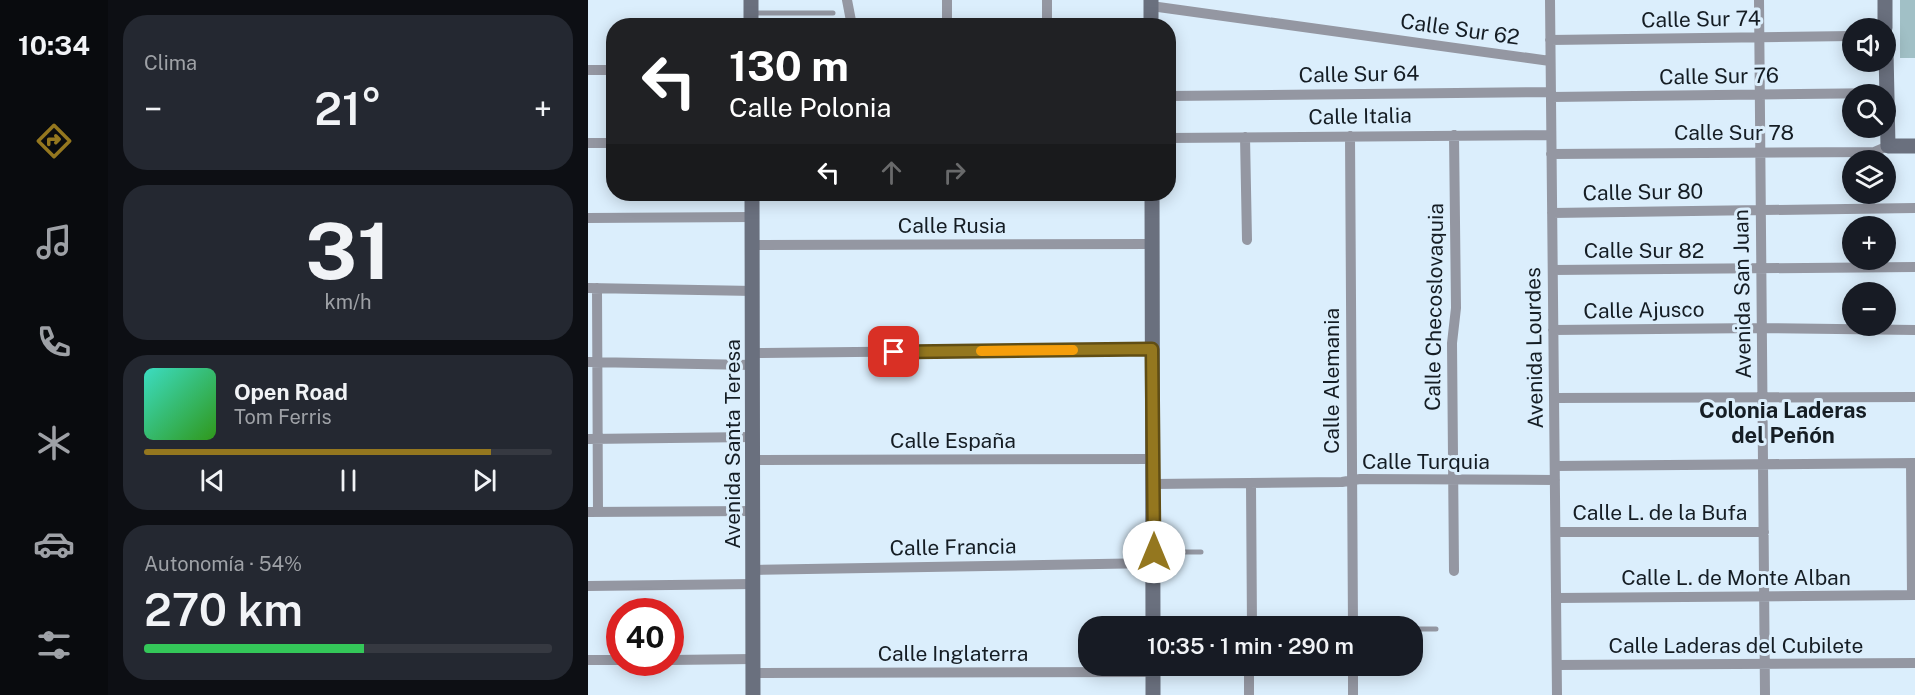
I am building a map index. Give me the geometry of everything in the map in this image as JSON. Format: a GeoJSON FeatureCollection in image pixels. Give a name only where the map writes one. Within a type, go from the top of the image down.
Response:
{"type":"FeatureCollection","features":[{"type":"Feature","properties":{"kind":"street"},"geometry":{"type":"LineString","coordinates":[[847,0],[850,18]]}},
{"type":"Feature","properties":{"kind":"street"},"geometry":{"type":"LineString","coordinates":[[947,0],[947,18]]}},
{"type":"Feature","properties":{"kind":"street"},"geometry":{"type":"LineString","coordinates":[[1047,0],[1047,18]]}},
{"type":"Feature","properties":{"kind":"street","name":"Avenida Lourdes"},"geometry":{"type":"LineString","coordinates":[[1550,0],[1557,695]]}},
{"type":"Feature","properties":{"kind":"street","name":"Avenida San Juan"},"geometry":{"type":"LineString","coordinates":[[1759,0],[1765,695]]}},
{"type":"Feature","properties":{"kind":"street"},"geometry":{"type":"LineString","coordinates":[[1885,0],[1885,18]]}},
{"type":"Feature","properties":{"kind":"street","name":"Calle Sur 62"},"geometry":{"type":"LineString","coordinates":[[1151,3],[1550,61]]}},
{"type":"Feature","properties":{"kind":"street","name":"Calle Sur 74"},"geometry":{"type":"LineString","coordinates":[[1550,40],[1842,36]]}},
{"type":"Feature","properties":{"kind":"street"},"geometry":{"type":"LineString","coordinates":[[588,70],[606,70]]}},
{"type":"Feature","properties":{"kind":"street","name":"Calle Sur 76"},"geometry":{"type":"LineString","coordinates":[[1551,94],[1842,94]]}},
{"type":"Feature","properties":{"kind":"street","name":"Calle Sur 64"},"geometry":{"type":"LineString","coordinates":[[1176,96],[1551,94]]}},
{"type":"Feature","properties":{"kind":"street","name":"Calle Checoslovaquia"},"geometry":{"type":"LineString","coordinates":[[1454,135],[1456,308],[1452,343],[1454,571]]}},
{"type":"Feature","properties":{"kind":"street","name":"Calle Italia"},"geometry":{"type":"LineString","coordinates":[[1176,138],[1551,135]]}},
{"type":"Feature","properties":{"kind":"street","name":"Calle Alemania"},"geometry":{"type":"LineString","coordinates":[[1350,136],[1353,616]]}},
{"type":"Feature","properties":{"kind":"street"},"geometry":{"type":"LineString","coordinates":[[1245,137],[1247,240]]}},
{"type":"Feature","properties":{"kind":"street"},"geometry":{"type":"LineString","coordinates":[[1888,138],[1888,146]]}},
{"type":"Feature","properties":{"kind":"street"},"geometry":{"type":"LineString","coordinates":[[588,143],[606,143]]}},
{"type":"Feature","properties":{"kind":"street","name":"Calle Sur 78"},"geometry":{"type":"LineString","coordinates":[[1551,154],[1874,152],[1888,146],[1915,146]]}},
{"type":"Feature","properties":{"kind":"street","name":"Avenida Santa Teresa"},"geometry":{"type":"LineString","coordinates":[[752,201],[753,695]]}},
{"type":"Feature","properties":{"kind":"street"},"geometry":{"type":"LineString","coordinates":[[1152,201],[1153,616]]}},
{"type":"Feature","properties":{"kind":"street","name":"Calle Sur 80"},"geometry":{"type":"LineString","coordinates":[[1552,213],[1915,208]]}},
{"type":"Feature","properties":{"kind":"street"},"geometry":{"type":"LineString","coordinates":[[588,218],[753,217]]}},
{"type":"Feature","properties":{"kind":"street","name":"Calle Rusia"},"geometry":{"type":"LineString","coordinates":[[753,245],[1152,244]]}},
{"type":"Feature","properties":{"kind":"street","name":"Calle Sur 82"},"geometry":{"type":"LineString","coordinates":[[1552,270],[1915,267]]}},
{"type":"Feature","properties":{"kind":"street"},"geometry":{"type":"LineString","coordinates":[[753,511],[593,512],[593,288],[754,291]]}},
{"type":"Feature","properties":{"kind":"street","name":"Calle Ajusco"},"geometry":{"type":"LineString","coordinates":[[1552,330],[1762,328],[1915,330]]}},
{"type":"Feature","properties":{"kind":"street"},"geometry":{"type":"LineString","coordinates":[[593,362],[1152,349]]}},
{"type":"Feature","properties":{"kind":"street"},"geometry":{"type":"LineString","coordinates":[[1554,398],[1915,397]]}},
{"type":"Feature","properties":{"kind":"street"},"geometry":{"type":"LineString","coordinates":[[593,439],[753,437]]}},
{"type":"Feature","properties":{"kind":"street","name":"Calle España"},"geometry":{"type":"LineString","coordinates":[[753,460],[1153,459]]}},
{"type":"Feature","properties":{"kind":"street"},"geometry":{"type":"LineString","coordinates":[[1555,466],[1913,463],[1913,595]]}},
{"type":"Feature","properties":{"kind":"street","name":"Calle Turquia"},"geometry":{"type":"LineString","coordinates":[[1153,484],[1251,484],[1351,480],[1555,480]]}},
{"type":"Feature","properties":{"kind":"street"},"geometry":{"type":"LineString","coordinates":[[1251,484],[1252,616]]}},
{"type":"Feature","properties":{"kind":"street","name":"Calle L. de la Bufa"},"geometry":{"type":"LineString","coordinates":[[1557,532],[1764,532]]}},
{"type":"Feature","properties":{"kind":"street","name":"Calle Francia"},"geometry":{"type":"LineString","coordinates":[[588,586],[1154,558]]}},
{"type":"Feature","properties":{"kind":"street","name":"Calle L. de Monte Alban"},"geometry":{"type":"LineString","coordinates":[[1557,598],[1913,595]]}},
{"type":"Feature","properties":{"kind":"street"},"geometry":{"type":"LineString","coordinates":[[588,660],[606,660]]}},
{"type":"Feature","properties":{"kind":"street","name":"Calle Inglaterra"},"geometry":{"type":"LineString","coordinates":[[684,661],[753,666],[1078,668]]}},
{"type":"Feature","properties":{"kind":"street","name":"Calle Laderas del Cubilete"},"geometry":{"type":"LineString","coordinates":[[1557,665],[1915,663]]}},
{"type":"Feature","properties":{"kind":"street"},"geometry":{"type":"LineString","coordinates":[[1153,676],[1153,695]]}},
{"type":"Feature","properties":{"kind":"street"},"geometry":{"type":"LineString","coordinates":[[1249,676],[1249,695]]}},
{"type":"Feature","properties":{"kind":"street"},"geometry":{"type":"LineString","coordinates":[[1353,676],[1353,695]]}},
{"type":"Feature","properties":{"kind":"lane"},"geometry":{"type":"LineString","coordinates":[[751,13],[833,13]]}},
{"type":"Feature","properties":{"kind":"lane"},"geometry":{"type":"LineString","coordinates":[[1154,558],[1201,552]]}},
{"type":"Feature","properties":{"kind":"lane"},"geometry":{"type":"LineString","coordinates":[[1423,628],[1436,629]]}},
{"type":"Feature","properties":{"kind":"building"},"geometry":{"type":"Polygon","coordinates":[[[1900,0],[1915,0],[1915,58],[1900,58],[1900,0]]]}},
{"type":"Feature","properties":{"kind":"slow traffic"},"geometry":{"type":"LineString","coordinates":[[981,351],[1073,350]]}},
{"type":"Feature","properties":{"kind":"district","name":"Colonia Laderas del Peñón"},"geometry":{"type":"Point","coordinates":[1783,422]}},
{"type":"Feature","properties":{"kind":"route"},"geometry":{"type":"LineString","coordinates":[[894,352],[1152,349],[1154,552]]}}]}
